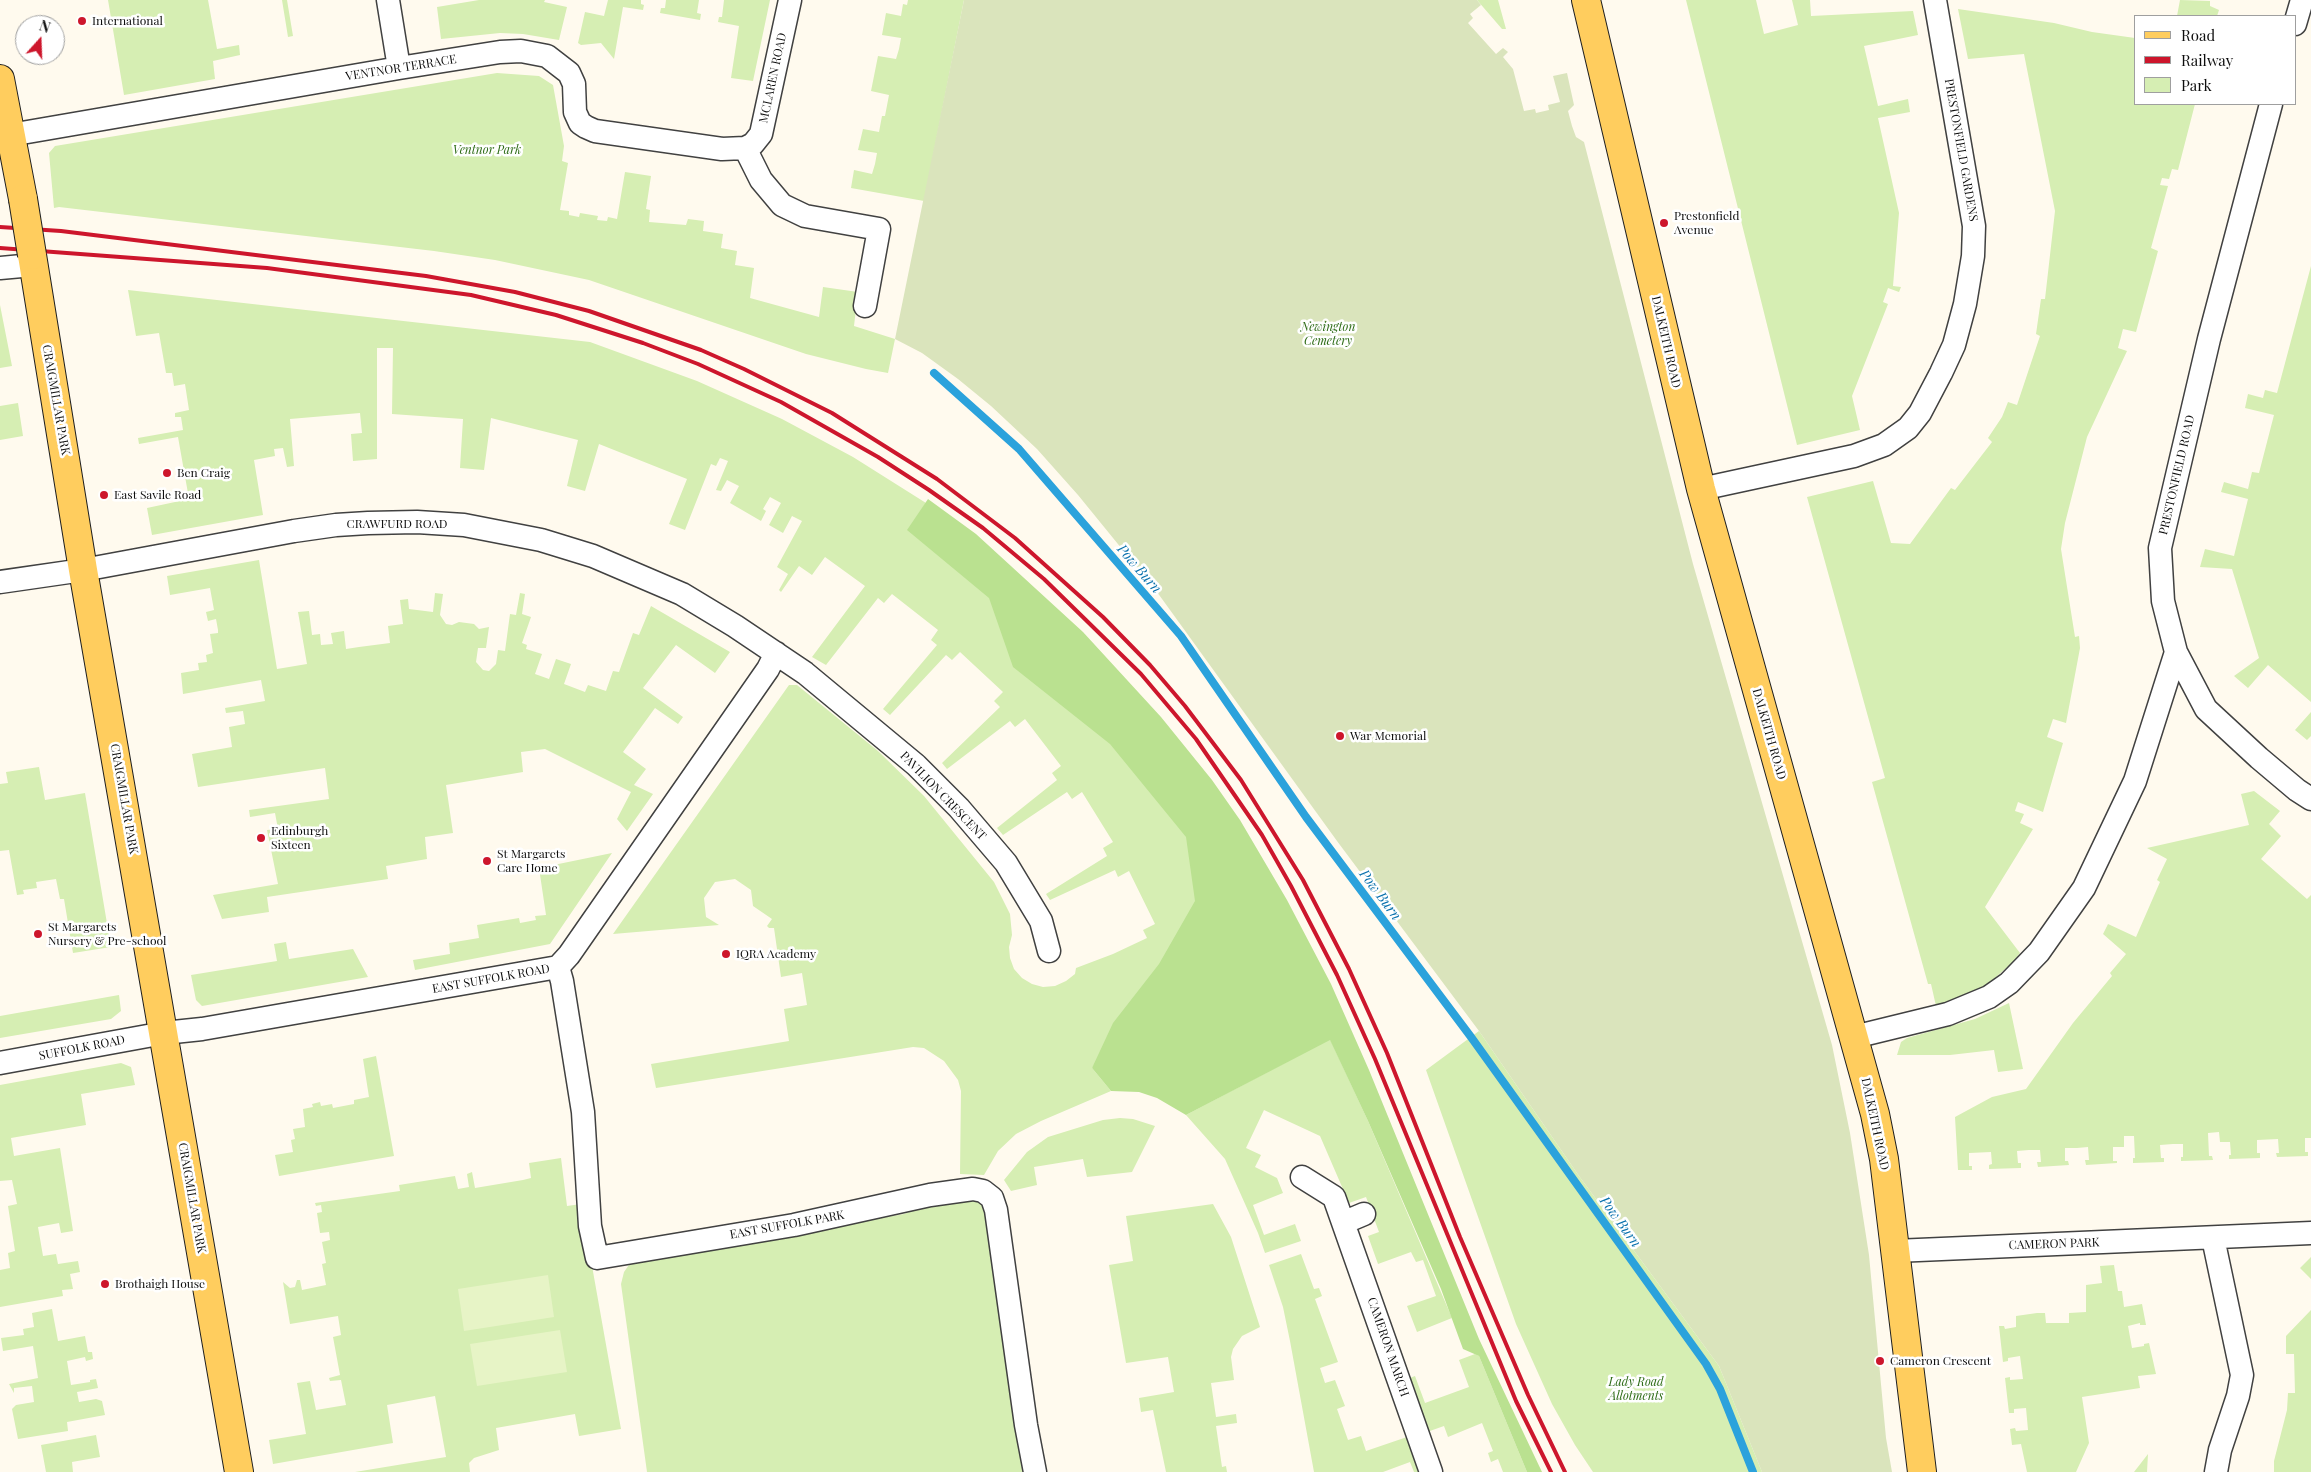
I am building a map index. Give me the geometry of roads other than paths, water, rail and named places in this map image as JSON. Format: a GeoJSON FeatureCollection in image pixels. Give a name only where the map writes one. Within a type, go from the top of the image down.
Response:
{"type":"FeatureCollection","features":[{"type":"Feature","properties":{"kind":"main road","name":"DALKEITH ROAD"},"geometry":{"type":"LineString","coordinates":[[1586,0],[1702,489],[1877,1123],[1922,1472]]}},
{"type":"Feature","properties":{"kind":"main road","name":"CRAIGMILLAR PARK"},"geometry":{"type":"LineString","coordinates":[[0,79],[6,129],[23,199],[83,570],[239,1472]]}},
{"type":"Feature","properties":{"kind":"street"},"geometry":{"type":"LineString","coordinates":[[388,0],[399,68]]}},
{"type":"Feature","properties":{"kind":"street","name":"MCLAREN ROAD"},"geometry":{"type":"LineString","coordinates":[[745,148],[754,144],[761,134],[790,0]]}},
{"type":"Feature","properties":{"kind":"street","name":"PRESTONFIELD GARDENS"},"geometry":{"type":"LineString","coordinates":[[1702,489],[1854,456],[1884,445],[1908,428],[1920,413],[1938,380],[1954,345],[1965,304],[1973,256],[1974,226],[1935,0]]}},
{"type":"Feature","properties":{"kind":"street"},"geometry":{"type":"LineString","coordinates":[[2296,21],[2302,0]]}},
{"type":"Feature","properties":{"kind":"street","name":"VENTNOR TERRACE"},"geometry":{"type":"LineString","coordinates":[[6,129],[500,52],[536,52],[553,59],[569,73],[574,84],[576,112],[580,123],[586,127],[595,131],[722,149],[745,148]]}},
{"type":"Feature","properties":{"kind":"street","name":"PRESTONFIELD ROAD"},"geometry":{"type":"LineString","coordinates":[[2271,105],[2207,348],[2160,548],[2163,601],[2176,652],[2206,709],[2259,758],[2297,790],[2311,799]]}},
{"type":"Feature","properties":{"kind":"street"},"geometry":{"type":"LineString","coordinates":[[745,148],[761,180],[782,205],[805,216],[879,229],[864,306]]}},
{"type":"Feature","properties":{"kind":"street"},"geometry":{"type":"LineString","coordinates":[[0,268],[32,260]]}},
{"type":"Feature","properties":{"kind":"street","name":"CRAWFURD ROAD"},"geometry":{"type":"LineString","coordinates":[[83,570],[336,525],[417,522],[464,525],[507,532],[568,547],[618,566],[682,594],[776,653]]}},
{"type":"Feature","properties":{"kind":"street"},"geometry":{"type":"LineString","coordinates":[[0,582],[83,570]]}},
{"type":"Feature","properties":{"kind":"street"},"geometry":{"type":"LineString","coordinates":[[1854,1037],[1948,1014],[1989,997],[2009,984],[2034,958],[2084,888],[2135,781],[2176,652]]}},
{"type":"Feature","properties":{"kind":"street","name":"PAVILION CRESCENT"},"geometry":{"type":"LineString","coordinates":[[776,653],[805,673],[916,765],[959,808],[1006,863],[1027,895],[1041,921],[1049,951]]}},
{"type":"Feature","properties":{"kind":"street","name":"EAST SUFFOLK ROAD"},"geometry":{"type":"LineString","coordinates":[[164,1033],[221,1025],[558,967],[580,939],[757,685],[776,653]]}},
{"type":"Feature","properties":{"kind":"street","name":"EAST SUFFOLK PARK"},"geometry":{"type":"LineString","coordinates":[[558,967],[562,981],[583,1112],[590,1226],[597,1258],[794,1225],[939,1194],[973,1189],[983,1191],[992,1198],[996,1210],[1026,1425],[1035,1472]]}},
{"type":"Feature","properties":{"kind":"street","name":"SUFFOLK ROAD"},"geometry":{"type":"LineString","coordinates":[[0,1063],[164,1033]]}},
{"type":"Feature","properties":{"kind":"street","name":"CAMERON MARCH"},"geometry":{"type":"LineString","coordinates":[[1302,1177],[1334,1197],[1354,1218],[1431,1472]]}},
{"type":"Feature","properties":{"kind":"street","name":"CAMERON PARK"},"geometry":{"type":"LineString","coordinates":[[1895,1251],[2311,1233]]}},
{"type":"Feature","properties":{"kind":"street"},"geometry":{"type":"LineString","coordinates":[[2213,1238],[2242,1375],[2238,1396],[2220,1450],[2216,1472]]}},
{"type":"Feature","properties":{"kind":"waterway","name":"Pow Burn"},"geometry":{"type":"LineString","coordinates":[[934,373],[1019,449],[1181,636],[1306,817],[1471,1037],[1706,1364],[1720,1389],[1753,1472]]}},
{"type":"Feature","properties":{"kind":"railway"},"geometry":{"type":"LineString","coordinates":[[0,227],[61,231],[426,276],[515,292],[589,311],[701,350],[744,369],[832,413],[937,479],[1015,538],[1103,617],[1150,665],[1185,706],[1241,780],[1303,880],[1349,969],[1387,1053],[1460,1237],[1528,1395],[1565,1472]]}},
{"type":"Feature","properties":{"kind":"railway"},"geometry":{"type":"LineString","coordinates":[[0,248],[267,268],[471,295],[556,315],[643,343],[698,364],[781,402],[878,457],[983,528],[1044,579],[1141,674],[1196,739],[1262,835],[1337,975],[1375,1059],[1516,1401],[1551,1472]]}},
{"type":"Feature","properties":{"kind":"place","name":"International"},"geometry":{"type":"Point","coordinates":[82,21]}},
{"type":"Feature","properties":{"kind":"place","name":"Prestonfield Avenue"},"geometry":{"type":"Point","coordinates":[1664,223]}},
{"type":"Feature","properties":{"kind":"place","name":"Ben Craig"},"geometry":{"type":"Point","coordinates":[167,473]}},
{"type":"Feature","properties":{"kind":"place","name":"East Savile Road"},"geometry":{"type":"Point","coordinates":[104,495]}},
{"type":"Feature","properties":{"kind":"place","name":"War Memorial"},"geometry":{"type":"Point","coordinates":[1340,736]}},
{"type":"Feature","properties":{"kind":"place","name":"Edinburgh Sixteen"},"geometry":{"type":"Point","coordinates":[261,838]}},
{"type":"Feature","properties":{"kind":"place","name":"St Margarets Care Home"},"geometry":{"type":"Point","coordinates":[487,861]}},
{"type":"Feature","properties":{"kind":"place","name":"St Margarets Nursery & Pre-school"},"geometry":{"type":"Point","coordinates":[38,934]}},
{"type":"Feature","properties":{"kind":"place","name":"IQRA Academy"},"geometry":{"type":"Point","coordinates":[726,954]}},
{"type":"Feature","properties":{"kind":"place","name":"Brothaigh House"},"geometry":{"type":"Point","coordinates":[105,1284]}},
{"type":"Feature","properties":{"kind":"place","name":"Cameron Crescent"},"geometry":{"type":"Point","coordinates":[1880,1361]}},
{"type":"Feature","properties":{"kind":"park label","name":"Ventnor Park"},"geometry":{"type":"Point","coordinates":[487,150]}},
{"type":"Feature","properties":{"kind":"park label","name":"Newington Cemetery"},"geometry":{"type":"Point","coordinates":[1328,334]}},
{"type":"Feature","properties":{"kind":"park label","name":"Lady Road Allotments"},"geometry":{"type":"Point","coordinates":[1636,1389]}}]}
